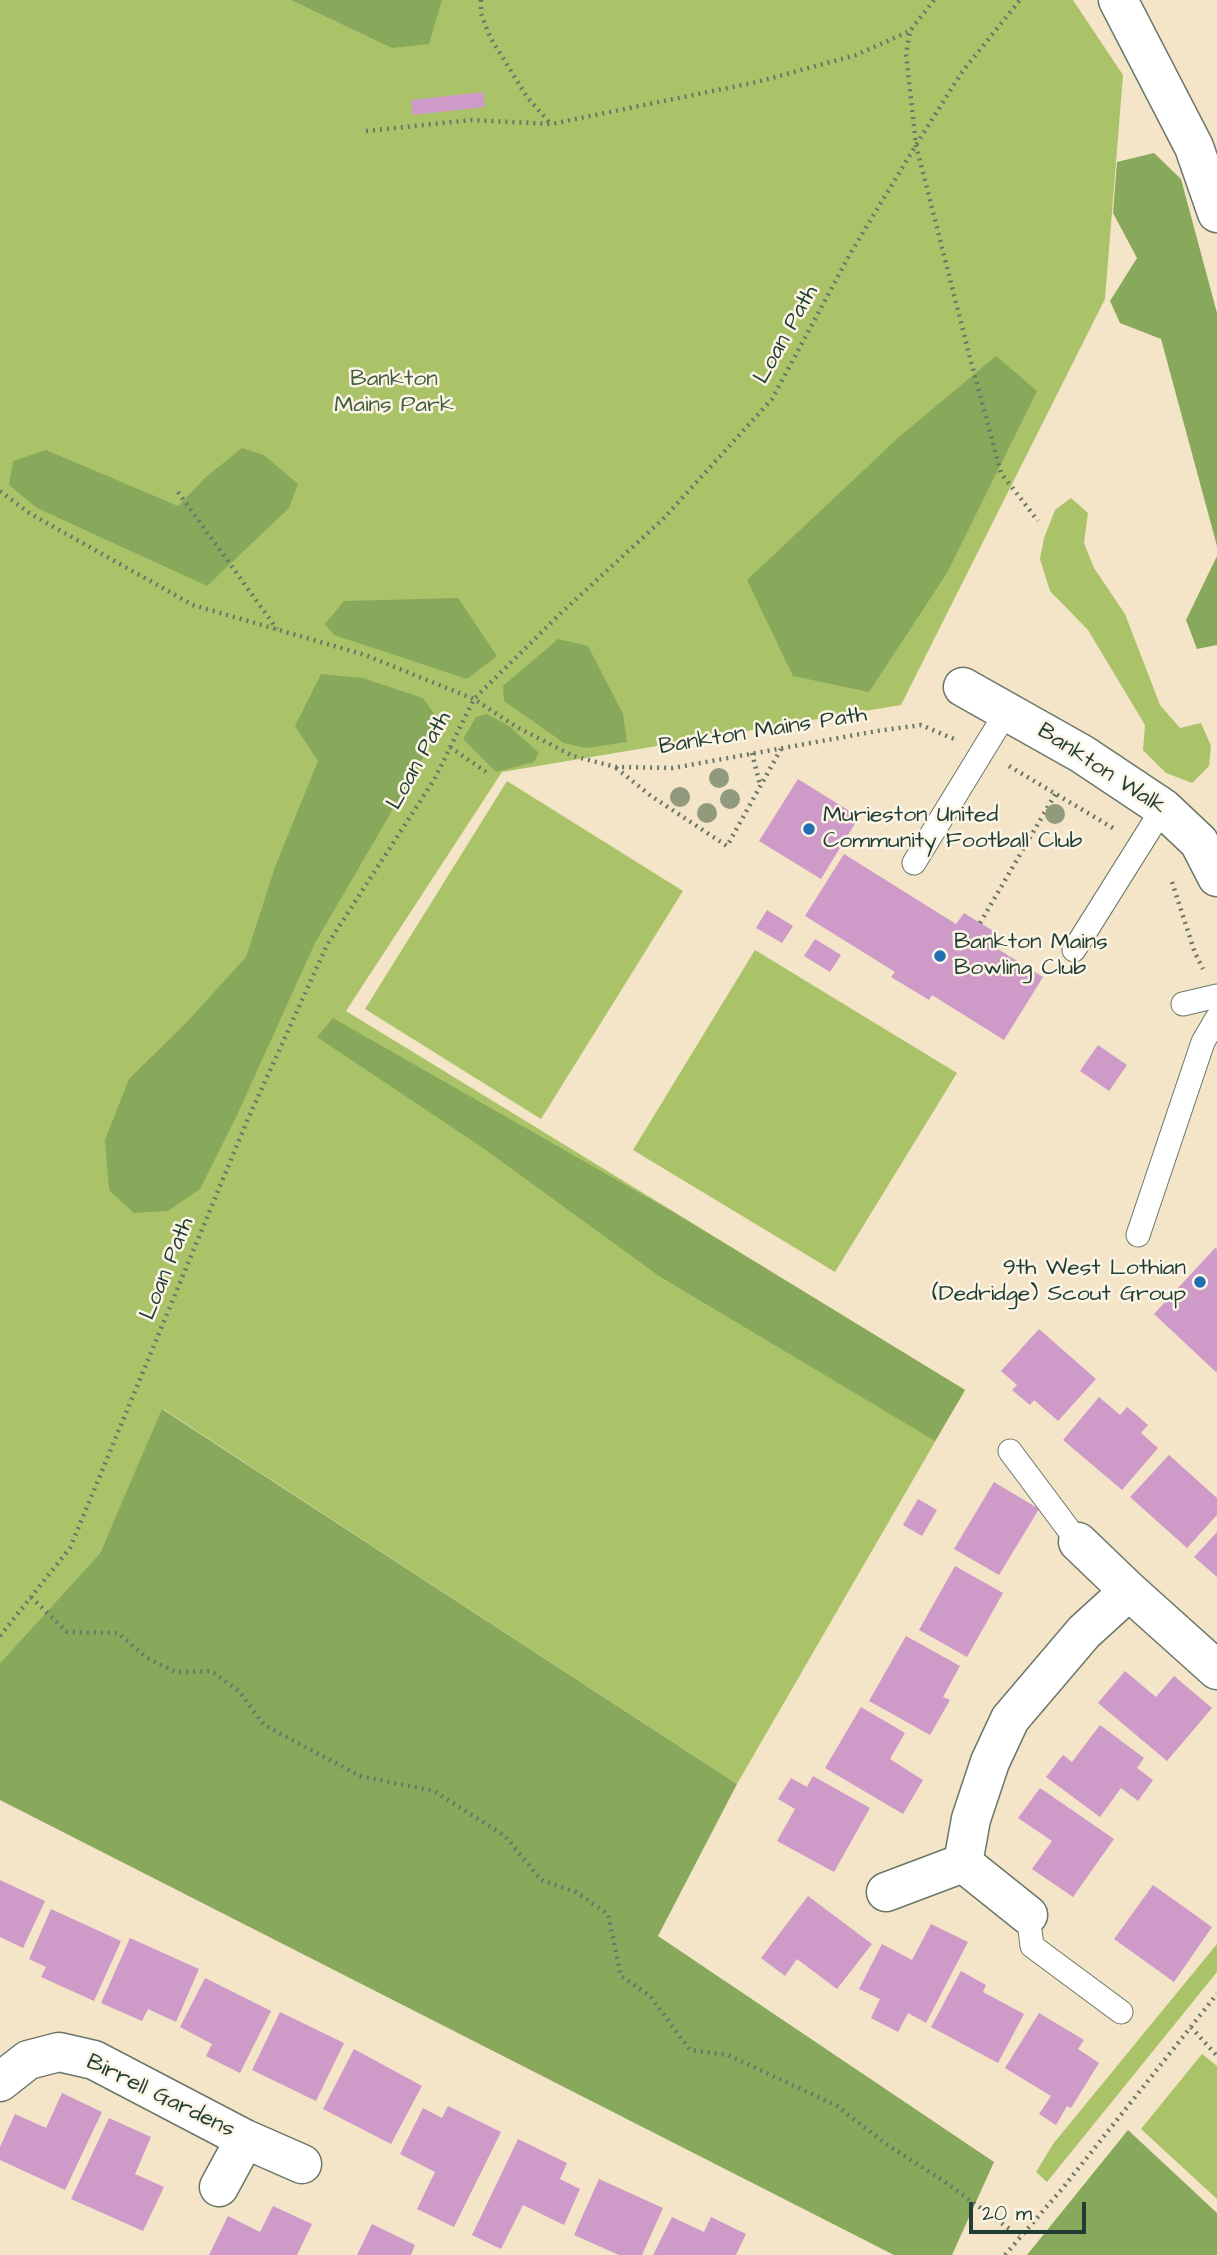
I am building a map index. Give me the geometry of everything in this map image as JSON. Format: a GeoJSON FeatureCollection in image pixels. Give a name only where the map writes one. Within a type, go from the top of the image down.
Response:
{"type":"FeatureCollection","features":[{"type":"Feature","properties":{"kind":"street"},"geometry":{"type":"LineString","coordinates":[[1118,0],[1194,147],[1217,213]]}},
{"type":"Feature","properties":{"kind":"street","name":"Bankton Walk"},"geometry":{"type":"LineString","coordinates":[[963,687],[1082,754],[1163,808],[1199,842],[1217,877]]}},
{"type":"Feature","properties":{"kind":"street"},"geometry":{"type":"LineString","coordinates":[[1078,1542],[1217,1670]]}},
{"type":"Feature","properties":{"kind":"street"},"geometry":{"type":"LineString","coordinates":[[963,1863],[971,1819],[990,1762],[1010,1719],[1084,1632],[1129,1591]]}},
{"type":"Feature","properties":{"kind":"street"},"geometry":{"type":"LineString","coordinates":[[886,1892],[963,1863]]}},
{"type":"Feature","properties":{"kind":"street"},"geometry":{"type":"LineString","coordinates":[[963,1863],[1028,1915]]}},
{"type":"Feature","properties":{"kind":"street","name":"Birrell Gardens"},"geometry":{"type":"LineString","coordinates":[[0,2082],[28,2060],[59,2052],[94,2060],[245,2139],[302,2164]]}},
{"type":"Feature","properties":{"kind":"street","name":"Birrell Gardens"},"geometry":{"type":"LineString","coordinates":[[219,2187],[245,2139]]}},
{"type":"Feature","properties":{"kind":"lane"},"geometry":{"type":"LineString","coordinates":[[914,863],[1007,711]]}},
{"type":"Feature","properties":{"kind":"lane"},"geometry":{"type":"LineString","coordinates":[[1074,950],[1163,808]]}},
{"type":"Feature","properties":{"kind":"lane"},"geometry":{"type":"LineString","coordinates":[[1183,1004],[1217,996]]}},
{"type":"Feature","properties":{"kind":"lane"},"geometry":{"type":"LineString","coordinates":[[1138,1235],[1203,1042],[1217,1018]]}},
{"type":"Feature","properties":{"kind":"lane"},"geometry":{"type":"LineString","coordinates":[[1010,1451],[1078,1542]]}},
{"type":"Feature","properties":{"kind":"lane"},"geometry":{"type":"LineString","coordinates":[[1028,1915],[1032,1946],[1121,2012]]}},
{"type":"Feature","properties":{"kind":"path"},"geometry":{"type":"LineString","coordinates":[[481,0],[481,13],[489,37],[527,97],[551,124]]}},
{"type":"Feature","properties":{"kind":"path"},"geometry":{"type":"LineString","coordinates":[[934,0],[910,31],[906,54],[916,145],[1002,473],[1038,521]]}},
{"type":"Feature","properties":{"kind":"path","name":"Loan Path"},"geometry":{"type":"LineString","coordinates":[[0,1636],[70,1548],[247,1121],[327,945],[434,780],[474,699],[560,614],[664,518],[772,399],[850,254],[916,145],[962,72],[1020,0]]}},
{"type":"Feature","properties":{"kind":"path"},"geometry":{"type":"LineString","coordinates":[[366,131],[472,120],[551,124],[757,82],[856,55],[910,31]]}},
{"type":"Feature","properties":{"kind":"path","name":"Bankton Mains Path"},"geometry":{"type":"LineString","coordinates":[[0,491],[29,513],[193,604],[365,655],[474,699],[515,726],[573,756],[615,768],[673,768],[920,725],[982,751],[1141,845],[1169,872],[1195,953],[1217,996]]}},
{"type":"Feature","properties":{"kind":"path"},"geometry":{"type":"LineString","coordinates":[[178,492],[278,630]]}},
{"type":"Feature","properties":{"kind":"path"},"geometry":{"type":"LineString","coordinates":[[450,747],[486,772]]}},
{"type":"Feature","properties":{"kind":"path"},"geometry":{"type":"LineString","coordinates":[[615,768],[651,796],[727,846],[781,748]]}},
{"type":"Feature","properties":{"kind":"path"},"geometry":{"type":"LineString","coordinates":[[752,753],[761,786]]}},
{"type":"Feature","properties":{"kind":"path"},"geometry":{"type":"LineString","coordinates":[[980,923],[1056,793],[1082,754]]}},
{"type":"Feature","properties":{"kind":"path"},"geometry":{"type":"LineString","coordinates":[[31,1597],[67,1632],[118,1633],[147,1658],[176,1672],[211,1671],[239,1691],[264,1726],[360,1776],[434,1791],[505,1836],[541,1880],[576,1892],[608,1914],[621,1976],[650,1996],[690,2050],[729,2055],[837,2106],[1019,2236]]}},
{"type":"Feature","properties":{"kind":"path"},"geometry":{"type":"LineString","coordinates":[[1004,2255],[1062,2189],[1217,1994]]}},
{"type":"Feature","properties":{"kind":"path"},"geometry":{"type":"LineString","coordinates":[[1191,2027],[1217,2056]]}},
{"type":"Feature","properties":{"kind":"green space","name":"Bankton Mains Park"},"geometry":{"type":"Polygon","coordinates":[[[0,0],[1073,0],[1123,75],[1105,299],[901,705],[502,772],[346,1011],[965,1390],[737,1784],[163,1409],[100,1553],[0,1663],[0,0]]]}},
{"type":"Feature","properties":{"kind":"green space"},"geometry":{"type":"Polygon","coordinates":[[[291,0],[442,0],[429,44],[392,48],[291,0]]]}},
{"type":"Feature","properties":{"kind":"green space"},"geometry":{"type":"Polygon","coordinates":[[[1154,153],[1181,179],[1217,313],[1217,546],[1161,339],[1120,323],[1110,301],[1137,258],[1113,213],[1117,162],[1154,153]]]}},
{"type":"Feature","properties":{"kind":"green space"},"geometry":{"type":"Polygon","coordinates":[[[996,356],[1037,391],[947,573],[869,692],[793,676],[747,580],[899,437],[996,356]]]}},
{"type":"Feature","properties":{"kind":"green space"},"geometry":{"type":"Polygon","coordinates":[[[242,448],[264,455],[298,484],[289,508],[207,586],[37,508],[9,485],[13,461],[46,450],[178,506],[206,477],[242,448]]]}},
{"type":"Feature","properties":{"kind":"green space"},"geometry":{"type":"Polygon","coordinates":[[[1071,498],[1088,513],[1084,543],[1094,568],[1125,614],[1160,705],[1180,728],[1201,723],[1211,746],[1209,766],[1192,783],[1166,773],[1143,750],[1145,725],[1088,630],[1050,591],[1040,559],[1044,538],[1055,510],[1071,498]]]}},
{"type":"Feature","properties":{"kind":"green space"},"geometry":{"type":"Polygon","coordinates":[[[1217,556],[1217,645],[1197,649],[1186,620],[1217,556]]]}},
{"type":"Feature","properties":{"kind":"green space"},"geometry":{"type":"Polygon","coordinates":[[[458,598],[497,656],[467,679],[334,635],[325,624],[344,601],[458,598]]]}},
{"type":"Feature","properties":{"kind":"green space"},"geometry":{"type":"Polygon","coordinates":[[[558,639],[588,646],[623,714],[627,742],[586,748],[564,743],[504,701],[503,686],[558,639]]]}},
{"type":"Feature","properties":{"kind":"green space"},"geometry":{"type":"Polygon","coordinates":[[[321,674],[363,678],[423,698],[442,725],[315,943],[237,1115],[200,1189],[168,1211],[134,1213],[109,1190],[105,1140],[129,1079],[185,1024],[246,957],[275,867],[318,761],[295,726],[321,674]]]}},
{"type":"Feature","properties":{"kind":"green space"},"geometry":{"type":"Polygon","coordinates":[[[487,714],[509,726],[539,753],[534,762],[496,772],[463,739],[476,717],[487,714]]]}},
{"type":"Feature","properties":{"kind":"green space"},"geometry":{"type":"Polygon","coordinates":[[[507,781],[683,891],[541,1119],[365,1009],[507,781]]]}},
{"type":"Feature","properties":{"kind":"green space"},"geometry":{"type":"Polygon","coordinates":[[[755,950],[957,1073],[835,1272],[633,1150],[755,950]]]}},
{"type":"Feature","properties":{"kind":"green space"},"geometry":{"type":"Polygon","coordinates":[[[333,1018],[673,1212],[965,1390],[935,1441],[659,1276],[483,1148],[317,1037],[333,1018]]]}},
{"type":"Feature","properties":{"kind":"green space"},"geometry":{"type":"Polygon","coordinates":[[[162,1409],[737,1784],[658,1936],[994,2162],[952,2255],[894,2255],[0,1800],[0,1663],[100,1553],[162,1409]]]}},
{"type":"Feature","properties":{"kind":"green space"},"geometry":{"type":"Polygon","coordinates":[[[1217,1944],[1217,1972],[1047,2182],[1036,2172],[1053,2144],[1217,1944]]]}},
{"type":"Feature","properties":{"kind":"green space"},"geometry":{"type":"Polygon","coordinates":[[[1202,2054],[1217,2066],[1217,2199],[1141,2129],[1202,2054]]]}},
{"type":"Feature","properties":{"kind":"green space"},"geometry":{"type":"Polygon","coordinates":[[[1128,2130],[1217,2213],[1217,2255],[1027,2255],[1128,2130]]]}},
{"type":"Feature","properties":{"kind":"building"},"geometry":{"type":"Polygon","coordinates":[[[483,92],[485,107],[413,115],[411,100],[483,92]]]}},
{"type":"Feature","properties":{"kind":"building","name":"Murieston United Community Football Club"},"geometry":{"type":"Polygon","coordinates":[[[798,779],[859,817],[821,879],[759,841],[798,779]]]}},
{"type":"Feature","properties":{"kind":"building","name":"Bankton Mains Bowling Club"},"geometry":{"type":"Polygon","coordinates":[[[844,854],[956,924],[964,913],[995,932],[988,943],[1043,977],[1004,1040],[932,995],[929,1000],[891,977],[895,972],[805,916],[844,854]]]}},
{"type":"Feature","properties":{"kind":"building"},"geometry":{"type":"Polygon","coordinates":[[[767,910],[793,926],[782,943],[756,928],[767,910]]]}},
{"type":"Feature","properties":{"kind":"building"},"geometry":{"type":"Polygon","coordinates":[[[815,939],[841,955],[830,972],[804,956],[815,939]]]}},
{"type":"Feature","properties":{"kind":"building"},"geometry":{"type":"Polygon","coordinates":[[[1098,1045],[1127,1065],[1109,1091],[1080,1071],[1098,1045]]]}},
{"type":"Feature","properties":{"kind":"building","name":"9th West Lothian (Dedridge) Scout Group"},"geometry":{"type":"Polygon","coordinates":[[[1215,1248],[1217,1249],[1217,1373],[1154,1314],[1215,1248]]]}},
{"type":"Feature","properties":{"kind":"building"},"geometry":{"type":"Polygon","coordinates":[[[1039,1329],[1096,1379],[1058,1421],[1034,1400],[1030,1405],[1012,1390],[1017,1385],[1001,1371],[1039,1329]]]}},
{"type":"Feature","properties":{"kind":"building"},"geometry":{"type":"Polygon","coordinates":[[[1099,1397],[1120,1415],[1127,1407],[1148,1425],[1141,1433],[1158,1448],[1122,1490],[1063,1440],[1099,1397]]]}},
{"type":"Feature","properties":{"kind":"building"},"geometry":{"type":"Polygon","coordinates":[[[1169,1455],[1217,1498],[1217,1515],[1187,1548],[1130,1497],[1169,1455]]]}},
{"type":"Feature","properties":{"kind":"building"},"geometry":{"type":"Polygon","coordinates":[[[994,1482],[1039,1509],[999,1575],[954,1549],[994,1482]]]}},
{"type":"Feature","properties":{"kind":"building"},"geometry":{"type":"Polygon","coordinates":[[[918,1499],[937,1510],[922,1536],[903,1525],[918,1499]]]}},
{"type":"Feature","properties":{"kind":"building"},"geometry":{"type":"Polygon","coordinates":[[[1217,1532],[1217,1577],[1194,1557],[1217,1532]]]}},
{"type":"Feature","properties":{"kind":"building"},"geometry":{"type":"Polygon","coordinates":[[[955,1566],[1003,1593],[967,1657],[919,1630],[955,1566]]]}},
{"type":"Feature","properties":{"kind":"building"},"geometry":{"type":"Polygon","coordinates":[[[906,1636],[960,1666],[943,1697],[950,1700],[930,1735],[869,1701],[906,1636]]]}},
{"type":"Feature","properties":{"kind":"building"},"geometry":{"type":"Polygon","coordinates":[[[1125,1671],[1156,1697],[1174,1676],[1212,1708],[1167,1761],[1098,1703],[1125,1671]]]}},
{"type":"Feature","properties":{"kind":"building"},"geometry":{"type":"Polygon","coordinates":[[[861,1707],[905,1733],[890,1759],[923,1780],[903,1814],[825,1768],[861,1707]]]}},
{"type":"Feature","properties":{"kind":"building"},"geometry":{"type":"Polygon","coordinates":[[[1100,1725],[1144,1758],[1137,1768],[1153,1780],[1138,1801],[1121,1788],[1100,1817],[1046,1777],[1063,1755],[1072,1762],[1100,1725]]]}},
{"type":"Feature","properties":{"kind":"building"},"geometry":{"type":"Polygon","coordinates":[[[813,1776],[870,1808],[834,1872],[777,1841],[795,1809],[778,1799],[791,1778],[807,1787],[813,1776]]]}},
{"type":"Feature","properties":{"kind":"building"},"geometry":{"type":"Polygon","coordinates":[[[1040,1788],[1114,1839],[1073,1897],[1032,1869],[1052,1841],[1018,1818],[1040,1788]]]}},
{"type":"Feature","properties":{"kind":"building"},"geometry":{"type":"Polygon","coordinates":[[[0,1880],[45,1901],[23,1948],[0,1937],[0,1880]]]}},
{"type":"Feature","properties":{"kind":"building"},"geometry":{"type":"Polygon","coordinates":[[[1153,1885],[1212,1927],[1174,1982],[1114,1939],[1153,1885]]]}},
{"type":"Feature","properties":{"kind":"building"},"geometry":{"type":"Polygon","coordinates":[[[808,1896],[872,1944],[837,1989],[797,1959],[785,1976],[761,1958],[808,1896]]]}},
{"type":"Feature","properties":{"kind":"building"},"geometry":{"type":"Polygon","coordinates":[[[51,1909],[121,1941],[94,2001],[41,1977],[46,1967],[29,1959],[51,1909]]]}},
{"type":"Feature","properties":{"kind":"building"},"geometry":{"type":"Polygon","coordinates":[[[931,1924],[968,1942],[926,2023],[908,2013],[898,2032],[871,2018],[880,1999],[859,1989],[882,1944],[912,1960],[931,1924]]]}},
{"type":"Feature","properties":{"kind":"building"},"geometry":{"type":"Polygon","coordinates":[[[130,1938],[199,1969],[176,2022],[148,2009],[142,2021],[101,2003],[130,1938]]]}},
{"type":"Feature","properties":{"kind":"building"},"geometry":{"type":"Polygon","coordinates":[[[961,1971],[986,1985],[983,1992],[1024,2014],[998,2063],[931,2027],[961,1971]]]}},
{"type":"Feature","properties":{"kind":"building"},"geometry":{"type":"Polygon","coordinates":[[[205,1978],[271,2011],[240,2073],[206,2056],[212,2044],[180,2027],[205,1978]]]}},
{"type":"Feature","properties":{"kind":"building"},"geometry":{"type":"Polygon","coordinates":[[[280,2012],[344,2043],[316,2101],[252,2070],[280,2012]]]}},
{"type":"Feature","properties":{"kind":"building"},"geometry":{"type":"Polygon","coordinates":[[[1039,2013],[1084,2040],[1078,2049],[1099,2063],[1071,2108],[1067,2106],[1056,2125],[1039,2114],[1051,2096],[1005,2068],[1039,2013]]]}},
{"type":"Feature","properties":{"kind":"building"},"geometry":{"type":"Polygon","coordinates":[[[354,2049],[422,2086],[391,2144],[323,2109],[354,2049]]]}},
{"type":"Feature","properties":{"kind":"building"},"geometry":{"type":"Polygon","coordinates":[[[62,2093],[102,2112],[65,2190],[0,2160],[0,2147],[15,2114],[46,2128],[62,2093]]]}},
{"type":"Feature","properties":{"kind":"building"},"geometry":{"type":"Polygon","coordinates":[[[448,2106],[501,2132],[454,2227],[417,2209],[435,2172],[400,2154],[423,2108],[442,2118],[448,2106]]]}},
{"type":"Feature","properties":{"kind":"building"},"geometry":{"type":"Polygon","coordinates":[[[109,2118],[151,2137],[135,2174],[164,2187],[143,2231],[71,2199],[109,2118]]]}},
{"type":"Feature","properties":{"kind":"building"},"geometry":{"type":"Polygon","coordinates":[[[518,2139],[567,2163],[560,2179],[580,2189],[564,2225],[523,2205],[501,2249],[472,2235],[518,2139]]]}},
{"type":"Feature","properties":{"kind":"building"},"geometry":{"type":"Polygon","coordinates":[[[599,2179],[663,2208],[642,2255],[619,2255],[574,2235],[599,2179]]]}},
{"type":"Feature","properties":{"kind":"building"},"geometry":{"type":"Polygon","coordinates":[[[273,2206],[312,2224],[297,2255],[209,2255],[228,2216],[260,2232],[273,2206]]]}},
{"type":"Feature","properties":{"kind":"building"},"geometry":{"type":"Polygon","coordinates":[[[672,2217],[704,2232],[711,2217],[746,2234],[736,2255],[653,2255],[672,2217]]]}},
{"type":"Feature","properties":{"kind":"building"},"geometry":{"type":"Polygon","coordinates":[[[372,2224],[415,2245],[411,2255],[357,2255],[372,2224]]]}},
{"type":"Feature","properties":{"kind":"place","name":"Murieston United Community Football Club"},"geometry":{"type":"Point","coordinates":[809,829]}},
{"type":"Feature","properties":{"kind":"place","name":"Bankton Mains Bowling Club"},"geometry":{"type":"Point","coordinates":[940,956]}},
{"type":"Feature","properties":{"kind":"place","name":"9th West Lothian (Dedridge) Scout Group"},"geometry":{"type":"Point","coordinates":[1200,1282]}}]}
